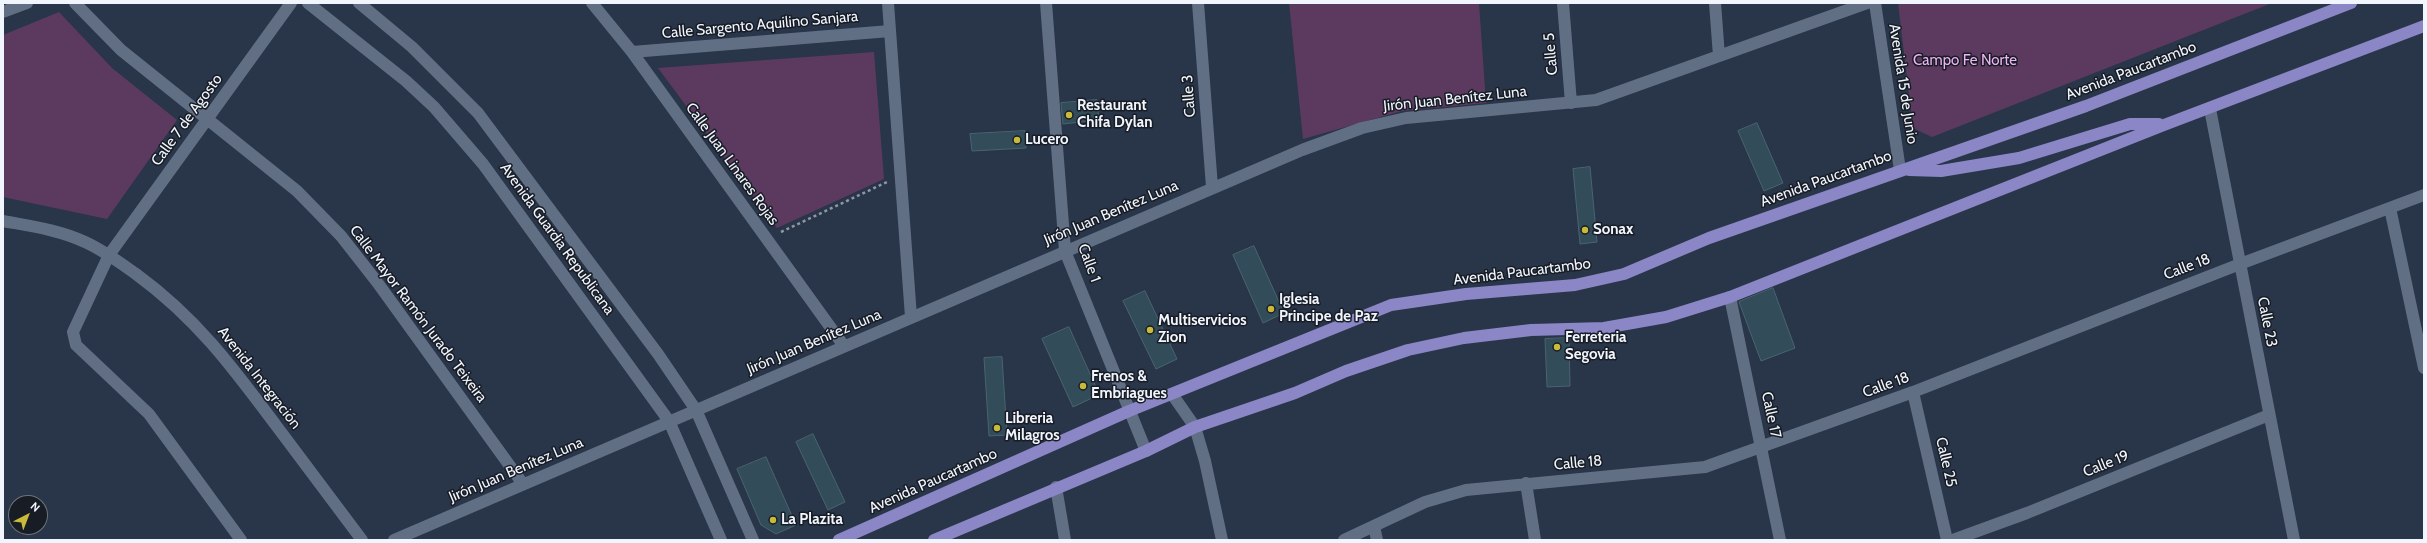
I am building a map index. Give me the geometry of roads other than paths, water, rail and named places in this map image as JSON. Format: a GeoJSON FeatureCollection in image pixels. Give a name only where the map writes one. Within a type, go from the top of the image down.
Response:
{"type":"FeatureCollection","features":[{"type":"Feature","properties":{"kind":"main road","name":"Avenida Paucartambo"},"geometry":{"type":"LineString","coordinates":[[839,540],[1129,411],[1392,305],[1466,294],[1575,285],[1624,274],[1709,238],[2086,106],[2351,3]]}},
{"type":"Feature","properties":{"kind":"main road"},"geometry":{"type":"LineString","coordinates":[[934,540],[1056,487],[1146,451],[1195,427],[1295,392],[1346,371],[1408,350],[1464,338],[1532,330],[1604,328],[1666,317],[1730,297],[2164,125],[2210,109],[2424,26]]}},
{"type":"Feature","properties":{"kind":"main road"},"geometry":{"type":"LineString","coordinates":[[1900,170],[1941,171],[2019,158],[2130,124],[2164,125]]}},
{"type":"Feature","properties":{"kind":"street"},"geometry":{"type":"LineString","coordinates":[[3,12],[27,3]]}},
{"type":"Feature","properties":{"kind":"street","name":"Calle Mayor Ramón Jurado Teixeira"},"geometry":{"type":"LineString","coordinates":[[75,3],[121,50],[297,191],[341,236],[373,276],[523,484]]}},
{"type":"Feature","properties":{"kind":"street","name":"Calle 7 de Agosto"},"geometry":{"type":"LineString","coordinates":[[241,540],[153,418],[128,392],[76,345],[73,332],[109,255],[291,3]]}},
{"type":"Feature","properties":{"kind":"street","name":"Avenida Guardia Republicana"},"geometry":{"type":"LineString","coordinates":[[308,3],[406,81],[459,135],[507,196],[669,421],[720,540]]}},
{"type":"Feature","properties":{"kind":"street","name":"Avenida Guardia Republicana"},"geometry":{"type":"LineString","coordinates":[[359,3],[412,47],[478,113],[658,354],[696,410],[753,540]]}},
{"type":"Feature","properties":{"kind":"street","name":"Calle Juan Linares Rojas"},"geometry":{"type":"LineString","coordinates":[[592,3],[632,52],[844,346]]}},
{"type":"Feature","properties":{"kind":"street"},"geometry":{"type":"LineString","coordinates":[[888,3],[902,176],[911,317]]}},
{"type":"Feature","properties":{"kind":"street","name":"Calle 1"},"geometry":{"type":"LineString","coordinates":[[1046,3],[1065,251],[1146,451]]}},
{"type":"Feature","properties":{"kind":"street","name":"Calle 3"},"geometry":{"type":"LineString","coordinates":[[1198,3],[1212,187]]}},
{"type":"Feature","properties":{"kind":"street","name":"Calle 5"},"geometry":{"type":"LineString","coordinates":[[1562,3],[1571,103]]}},
{"type":"Feature","properties":{"kind":"street"},"geometry":{"type":"LineString","coordinates":[[1715,3],[1719,56]]}},
{"type":"Feature","properties":{"kind":"street","name":"Jirón Juan Benítez Luna"},"geometry":{"type":"LineString","coordinates":[[394,540],[1212,187],[1302,150],[1383,122],[1413,117],[1596,100],[1867,3]]}},
{"type":"Feature","properties":{"kind":"street","name":"Avenida 15 de Junio"},"geometry":{"type":"LineString","coordinates":[[1875,3],[1900,170]]}},
{"type":"Feature","properties":{"kind":"street","name":"Calle Sargento Aquilino Sanjara"},"geometry":{"type":"LineString","coordinates":[[632,52],[890,31]]}},
{"type":"Feature","properties":{"kind":"street","name":"Calle 23"},"geometry":{"type":"LineString","coordinates":[[2210,109],[2294,540]]}},
{"type":"Feature","properties":{"kind":"street","name":"Calle 18"},"geometry":{"type":"LineString","coordinates":[[1344,540],[1425,502],[1466,490],[1526,483],[1651,473],[1705,466],[1761,448],[1913,392],[2240,264],[2424,195]]}},
{"type":"Feature","properties":{"kind":"street"},"geometry":{"type":"LineString","coordinates":[[2390,208],[2424,368]]}},
{"type":"Feature","properties":{"kind":"street","name":"Avenida Integración"},"geometry":{"type":"LineString","coordinates":[[3,221],[51,230],[84,241],[109,255],[156,289],[207,336],[362,540]]}},
{"type":"Feature","properties":{"kind":"street","name":"Calle 17"},"geometry":{"type":"LineString","coordinates":[[1730,297],[1780,540]]}},
{"type":"Feature","properties":{"kind":"street","name":"Calle 25"},"geometry":{"type":"LineString","coordinates":[[1913,392],[1947,540]]}},
{"type":"Feature","properties":{"kind":"street"},"geometry":{"type":"LineString","coordinates":[[1172,394],[1195,427],[1205,461],[1222,540]]}},
{"type":"Feature","properties":{"kind":"street","name":"Calle 19"},"geometry":{"type":"LineString","coordinates":[[1953,540],[2027,513],[2269,415]]}},
{"type":"Feature","properties":{"kind":"street"},"geometry":{"type":"LineString","coordinates":[[1526,483],[1535,540]]}},
{"type":"Feature","properties":{"kind":"street"},"geometry":{"type":"LineString","coordinates":[[1056,487],[1065,540]]}},
{"type":"Feature","properties":{"kind":"street"},"geometry":{"type":"LineString","coordinates":[[1374,526],[1377,540]]}},
{"type":"Feature","properties":{"kind":"place","name":"Restaurant Chifa Dylan"},"geometry":{"type":"Point","coordinates":[1069,115]}},
{"type":"Feature","properties":{"kind":"place","name":"Lucero"},"geometry":{"type":"Point","coordinates":[1017,140]}},
{"type":"Feature","properties":{"kind":"place","name":"Sonax"},"geometry":{"type":"Point","coordinates":[1585,230]}},
{"type":"Feature","properties":{"kind":"place","name":"Iglesia Principe de Paz"},"geometry":{"type":"Point","coordinates":[1271,309]}},
{"type":"Feature","properties":{"kind":"place","name":"Multiservicios Zion"},"geometry":{"type":"Point","coordinates":[1150,330]}},
{"type":"Feature","properties":{"kind":"place","name":"Ferreteria Segovia"},"geometry":{"type":"Point","coordinates":[1557,347]}},
{"type":"Feature","properties":{"kind":"place","name":"Frenos & Embriagues"},"geometry":{"type":"Point","coordinates":[1083,386]}},
{"type":"Feature","properties":{"kind":"place","name":"Libreria Milagros"},"geometry":{"type":"Point","coordinates":[997,428]}},
{"type":"Feature","properties":{"kind":"place","name":"La Plazita"},"geometry":{"type":"Point","coordinates":[773,520]}},
{"type":"Feature","properties":{"kind":"park label","name":"Campo Fe Norte"},"geometry":{"type":"Point","coordinates":[1965,61]}}]}
